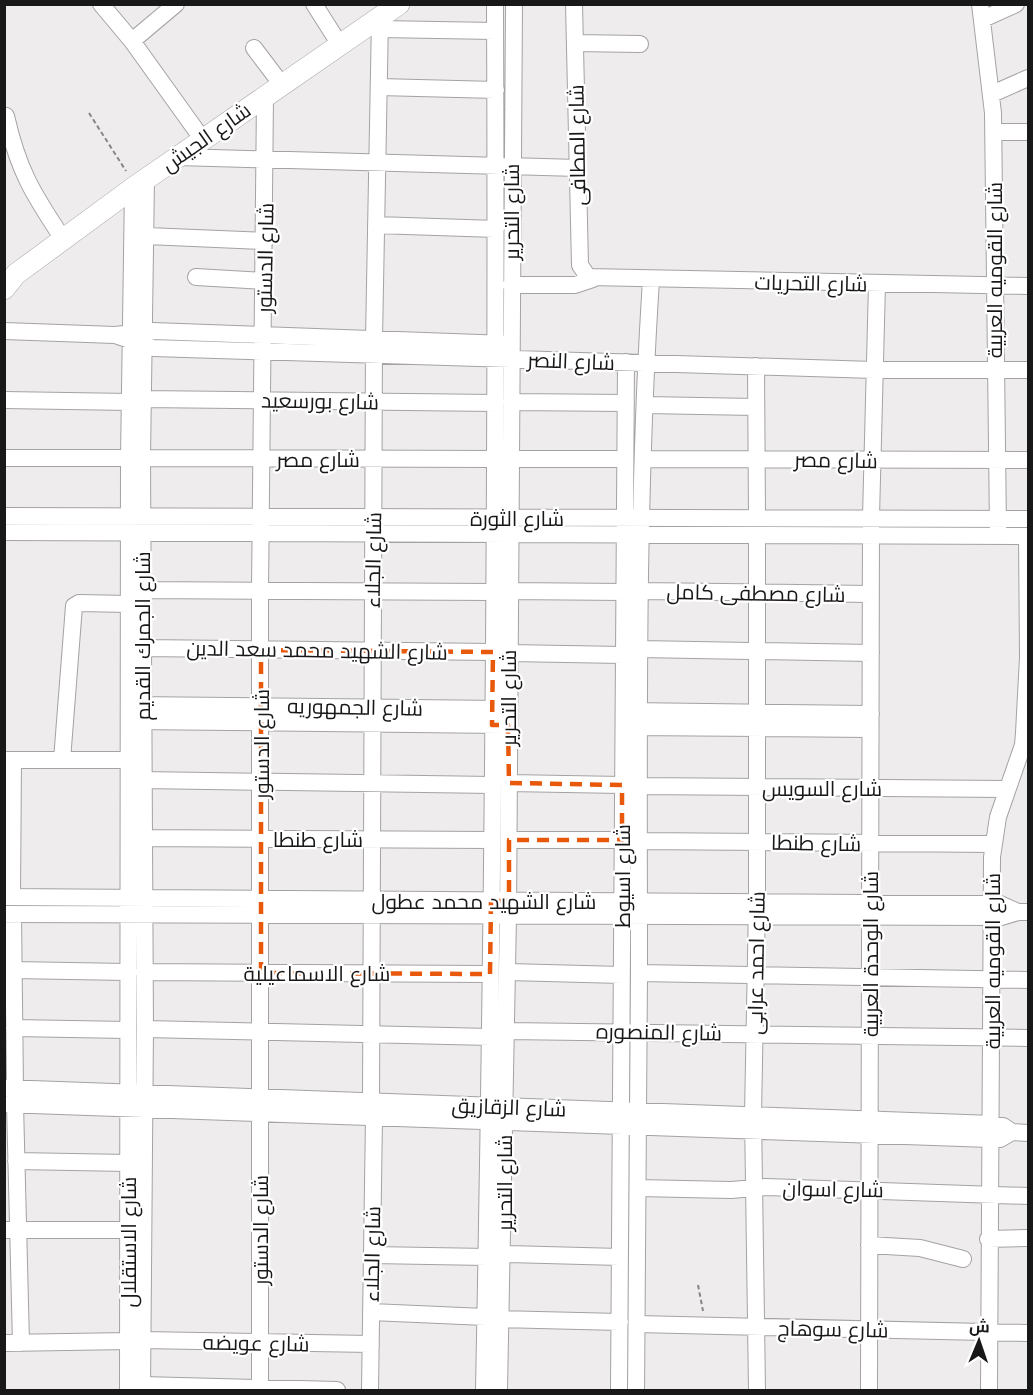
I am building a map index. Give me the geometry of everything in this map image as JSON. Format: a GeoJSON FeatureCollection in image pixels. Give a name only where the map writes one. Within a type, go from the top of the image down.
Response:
{"type":"FeatureCollection","features":[{"type":"Feature","properties":{"kind":"main road","name":"شارع الجيش"},"geometry":{"type":"LineString","coordinates":[[8,279],[138,184],[340,45],[380,24],[399,4]]}},
{"type":"Feature","properties":{"kind":"street"},"geometry":{"type":"LineString","coordinates":[[101,4],[132,40],[203,140]]}},
{"type":"Feature","properties":{"kind":"street"},"geometry":{"type":"LineString","coordinates":[[132,40],[176,4]]}},
{"type":"Feature","properties":{"kind":"street"},"geometry":{"type":"LineString","coordinates":[[314,4],[340,45]]}},
{"type":"Feature","properties":{"kind":"street","name":"شارع التحرير"},"geometry":{"type":"LineString","coordinates":[[495,4],[496,90],[504,166],[511,285],[503,351]]}},
{"type":"Feature","properties":{"kind":"street","name":"شارع التحرير"},"geometry":{"type":"LineString","coordinates":[[498,1034],[508,972],[509,908],[500,840],[503,351],[496,229],[504,166],[514,4]]}},
{"type":"Feature","properties":{"kind":"street","name":"شارع المطافى"},"geometry":{"type":"LineString","coordinates":[[574,4],[580,265],[584,274],[593,279]]}},
{"type":"Feature","properties":{"kind":"street"},"geometry":{"type":"LineString","coordinates":[[981,12],[1016,4]]}},
{"type":"Feature","properties":{"kind":"street","name":"شارع القوميه العربية"},"geometry":{"type":"LineString","coordinates":[[981,12],[992,94],[998,536]]}},
{"type":"Feature","properties":{"kind":"street"},"geometry":{"type":"LineString","coordinates":[[380,24],[495,31]]}},
{"type":"Feature","properties":{"kind":"street","name":"شارع الجلاء"},"geometry":{"type":"LineString","coordinates":[[370,1390],[373,1110],[371,716],[374,346],[380,24]]}},
{"type":"Feature","properties":{"kind":"street"},"geometry":{"type":"LineString","coordinates":[[575,43],[640,44]]}},
{"type":"Feature","properties":{"kind":"street"},"geometry":{"type":"LineString","coordinates":[[254,48],[282,85]]}},
{"type":"Feature","properties":{"kind":"street"},"geometry":{"type":"LineString","coordinates":[[992,94],[1029,78]]}},
{"type":"Feature","properties":{"kind":"street"},"geometry":{"type":"LineString","coordinates":[[379,87],[496,90]]}},
{"type":"Feature","properties":{"kind":"street","name":"شارع الدستور"},"geometry":{"type":"LineString","coordinates":[[260,1389],[260,592],[265,281],[265,97]]}},
{"type":"Feature","properties":{"kind":"street"},"geometry":{"type":"LineString","coordinates":[[6,117],[14,154],[27,185],[63,240]]}},
{"type":"Feature","properties":{"kind":"street"},"geometry":{"type":"LineString","coordinates":[[993,132],[1029,132]]}},
{"type":"Feature","properties":{"kind":"street"},"geometry":{"type":"LineString","coordinates":[[177,157],[578,168]]}},
{"type":"Feature","properties":{"kind":"street","name":"شارع الجمرك القديم"},"geometry":{"type":"LineString","coordinates":[[133,337],[147,236],[138,184]]}},
{"type":"Feature","properties":{"kind":"street","name":"شارع الجمرك القديم"},"geometry":{"type":"LineString","coordinates":[[136,906],[144,838],[129,603],[135,524],[137,401],[133,337],[138,184]]}},
{"type":"Feature","properties":{"kind":"street"},"geometry":{"type":"LineString","coordinates":[[376,225],[496,229]]}},
{"type":"Feature","properties":{"kind":"street"},"geometry":{"type":"LineString","coordinates":[[147,236],[265,241]]}},
{"type":"Feature","properties":{"kind":"street"},"geometry":{"type":"LineString","coordinates":[[196,277],[265,281]]}},
{"type":"Feature","properties":{"kind":"street","name":"شارع التحريات"},"geometry":{"type":"LineString","coordinates":[[511,285],[575,285],[593,279],[1029,286]]}},
{"type":"Feature","properties":{"kind":"street","name":"شارع اسيوط"},"geometry":{"type":"LineString","coordinates":[[636,1390],[620,1257],[631,1119],[630,909],[622,840],[630,786],[630,719],[623,655],[624,592],[643,459],[651,280]]}},
{"type":"Feature","properties":{"kind":"street","name":"شارع الوحدة العربية"},"geometry":{"type":"LineString","coordinates":[[869,1390],[871,517],[877,284]]}},
{"type":"Feature","properties":{"kind":"street","name":"شارع النصر"},"geometry":{"type":"LineString","coordinates":[[4,331],[503,351],[646,363],[874,370],[1029,370]]}},
{"type":"Feature","properties":{"kind":"street","name":"شارع اسيوط"},"geometry":{"type":"LineString","coordinates":[[626,362],[625,459],[641,591],[640,649],[630,719]]}},
{"type":"Feature","properties":{"kind":"street"},"geometry":{"type":"LineString","coordinates":[[756,366],[757,517]]}},
{"type":"Feature","properties":{"kind":"street","name":"شارع بورسعيد"},"geometry":{"type":"LineString","coordinates":[[4,400],[626,403]]}},
{"type":"Feature","properties":{"kind":"street"},"geometry":{"type":"LineString","coordinates":[[645,405],[756,407]]}},
{"type":"Feature","properties":{"kind":"street","name":"شارع مصر"},"geometry":{"type":"LineString","coordinates":[[4,458],[625,459]]}},
{"type":"Feature","properties":{"kind":"street","name":"شارع مصر"},"geometry":{"type":"LineString","coordinates":[[643,459],[1029,460]]}},
{"type":"Feature","properties":{"kind":"street","name":"شارع الثورة"},"geometry":{"type":"LineString","coordinates":[[4,516],[135,524],[502,526],[633,526],[757,517],[871,517],[998,519],[1028,530]]}},
{"type":"Feature","properties":{"kind":"street","name":"شارع الجمرك القديم"},"geometry":{"type":"LineString","coordinates":[[127,1101],[127,1030],[136,972],[136,906],[129,760],[142,648],[142,590],[135,524]]}},
{"type":"Feature","properties":{"kind":"street","name":"شارع الثورة"},"geometry":{"type":"LineString","coordinates":[[4,531],[135,524]]}},
{"type":"Feature","properties":{"kind":"street","name":"شارع الثورة"},"geometry":{"type":"LineString","coordinates":[[633,526],[757,535],[998,536],[1028,530]]}},
{"type":"Feature","properties":{"kind":"street","name":"شارع القوميه العربية"},"geometry":{"type":"LineString","coordinates":[[989,1390],[988,1239],[993,844],[1006,789],[1023,745],[1027,721],[1028,530]]}},
{"type":"Feature","properties":{"kind":"street","name":"شارع احمد عرابى"},"geometry":{"type":"LineString","coordinates":[[757,535],[757,910],[754,1123],[757,1390]]}},
{"type":"Feature","properties":{"kind":"street"},"geometry":{"type":"LineString","coordinates":[[142,590],[624,592]]}},
{"type":"Feature","properties":{"kind":"street","name":"شارع مصطفى كامل"},"geometry":{"type":"LineString","coordinates":[[641,591],[871,594]]}},
{"type":"Feature","properties":{"kind":"street"},"geometry":{"type":"LineString","coordinates":[[62,760],[74,606],[79,603],[129,603]]}},
{"type":"Feature","properties":{"kind":"street","name":"شارع الشهيد محمد سعد الدين"},"geometry":{"type":"LineString","coordinates":[[142,648],[623,655]]}},
{"type":"Feature","properties":{"kind":"street"},"geometry":{"type":"LineString","coordinates":[[640,649],[871,653]]}},
{"type":"Feature","properties":{"kind":"street","name":"شارع الجمهوريه"},"geometry":{"type":"LineString","coordinates":[[135,713],[500,717]]}},
{"type":"Feature","properties":{"kind":"street"},"geometry":{"type":"LineString","coordinates":[[630,719],[871,721]]}},
{"type":"Feature","properties":{"kind":"street"},"geometry":{"type":"LineString","coordinates":[[13,1343],[11,1230],[16,1161],[10,1096],[14,1028],[13,970],[8,906],[9,760],[129,760]]}},
{"type":"Feature","properties":{"kind":"street","name":"شارع السويس"},"geometry":{"type":"LineString","coordinates":[[142,780],[1006,789]]}},
{"type":"Feature","properties":{"kind":"street","name":"شارع اسيوط"},"geometry":{"type":"LineString","coordinates":[[630,786],[639,841],[630,909]]}},
{"type":"Feature","properties":{"kind":"street","name":"شارع طنطا"},"geometry":{"type":"LineString","coordinates":[[144,838],[622,840]]}},
{"type":"Feature","properties":{"kind":"street","name":"شارع التحرير"},"geometry":{"type":"LineString","coordinates":[[499,1390],[487,1257],[497,1114],[498,1034],[490,974],[491,908],[500,840]]}},
{"type":"Feature","properties":{"kind":"street","name":"شارع طنطا"},"geometry":{"type":"LineString","coordinates":[[639,841],[993,844]]}},
{"type":"Feature","properties":{"kind":"street","name":"شارع الشهيد محمد عطول"},"geometry":{"type":"LineString","coordinates":[[8,906],[992,911],[1007,917],[1023,912]]}},
{"type":"Feature","properties":{"kind":"street","name":"شارع الاسماعيلية"},"geometry":{"type":"LineString","coordinates":[[13,970],[490,974]]}},
{"type":"Feature","properties":{"kind":"street","name":"شارع الجمرك القديم"},"geometry":{"type":"LineString","coordinates":[[136,972],[145,1029],[144,1102]]}},
{"type":"Feature","properties":{"kind":"street"},"geometry":{"type":"LineString","coordinates":[[508,972],[1029,980]]}},
{"type":"Feature","properties":{"kind":"street"},"geometry":{"type":"LineString","coordinates":[[14,1028],[127,1030]]}},
{"type":"Feature","properties":{"kind":"street","name":"شارع المنصوره"},"geometry":{"type":"LineString","coordinates":[[145,1029],[372,1034],[631,1032],[1029,1038]]}},
{"type":"Feature","properties":{"kind":"street","name":"شارع الزقازيق"},"geometry":{"type":"LineString","coordinates":[[10,1096],[990,1131],[1000,1139],[1020,1133]]}},
{"type":"Feature","properties":{"kind":"street","name":"شارع الاستقلال"},"geometry":{"type":"LineString","coordinates":[[127,1101],[129,1230],[138,1389]]}},
{"type":"Feature","properties":{"kind":"street","name":"شارع الاستقلال"},"geometry":{"type":"LineString","coordinates":[[135,1341],[144,1102]]}},
{"type":"Feature","properties":{"kind":"street","name":"شارع التحرير"},"geometry":{"type":"LineString","coordinates":[[484,1390],[504,1254],[497,1114]]}},
{"type":"Feature","properties":{"kind":"street","name":"شارع اسيوط"},"geometry":{"type":"LineString","coordinates":[[620,1390],[629,1323],[638,1188],[631,1119]]}},
{"type":"Feature","properties":{"kind":"street"},"geometry":{"type":"LineString","coordinates":[[16,1161],[128,1162]]}},
{"type":"Feature","properties":{"kind":"street","name":"شارع اسوان"},"geometry":{"type":"LineString","coordinates":[[638,1188],[869,1189],[1029,1196]]}},
{"type":"Feature","properties":{"kind":"street"},"geometry":{"type":"LineString","coordinates":[[11,1230],[129,1230]]}},
{"type":"Feature","properties":{"kind":"street"},"geometry":{"type":"LineString","coordinates":[[988,1239],[1029,1238]]}},
{"type":"Feature","properties":{"kind":"street"},"geometry":{"type":"LineString","coordinates":[[869,1245],[920,1248],[963,1259]]}},
{"type":"Feature","properties":{"kind":"street"},"geometry":{"type":"LineString","coordinates":[[504,1254],[620,1257]]}},
{"type":"Feature","properties":{"kind":"street"},"geometry":{"type":"LineString","coordinates":[[372,1255],[487,1257]]}},
{"type":"Feature","properties":{"kind":"street","name":"شارع سوهاج"},"geometry":{"type":"LineString","coordinates":[[371,1312],[702,1326],[1029,1333]]}},
{"type":"Feature","properties":{"kind":"street","name":"شارع عويضه"},"geometry":{"type":"LineString","coordinates":[[13,1343],[135,1341],[371,1344]]}},
{"type":"Feature","properties":{"kind":"street"},"geometry":{"type":"LineString","coordinates":[[138,1389],[337,1390]]}},
{"type":"Feature","properties":{"kind":"path"},"geometry":{"type":"LineString","coordinates":[[89,113],[138,184]]}},
{"type":"Feature","properties":{"kind":"path"},"geometry":{"type":"LineString","coordinates":[[698,1285],[703,1306],[702,1326]]}},
{"type":"Feature","properties":{"kind":"highlighted area"},"geometry":{"type":"Polygon","coordinates":[[[261,650],[493,652],[492,725],[508,725],[509,783],[622,785],[622,840],[509,840],[509,901],[491,901],[490,974],[261,973],[261,650]]]}}]}
